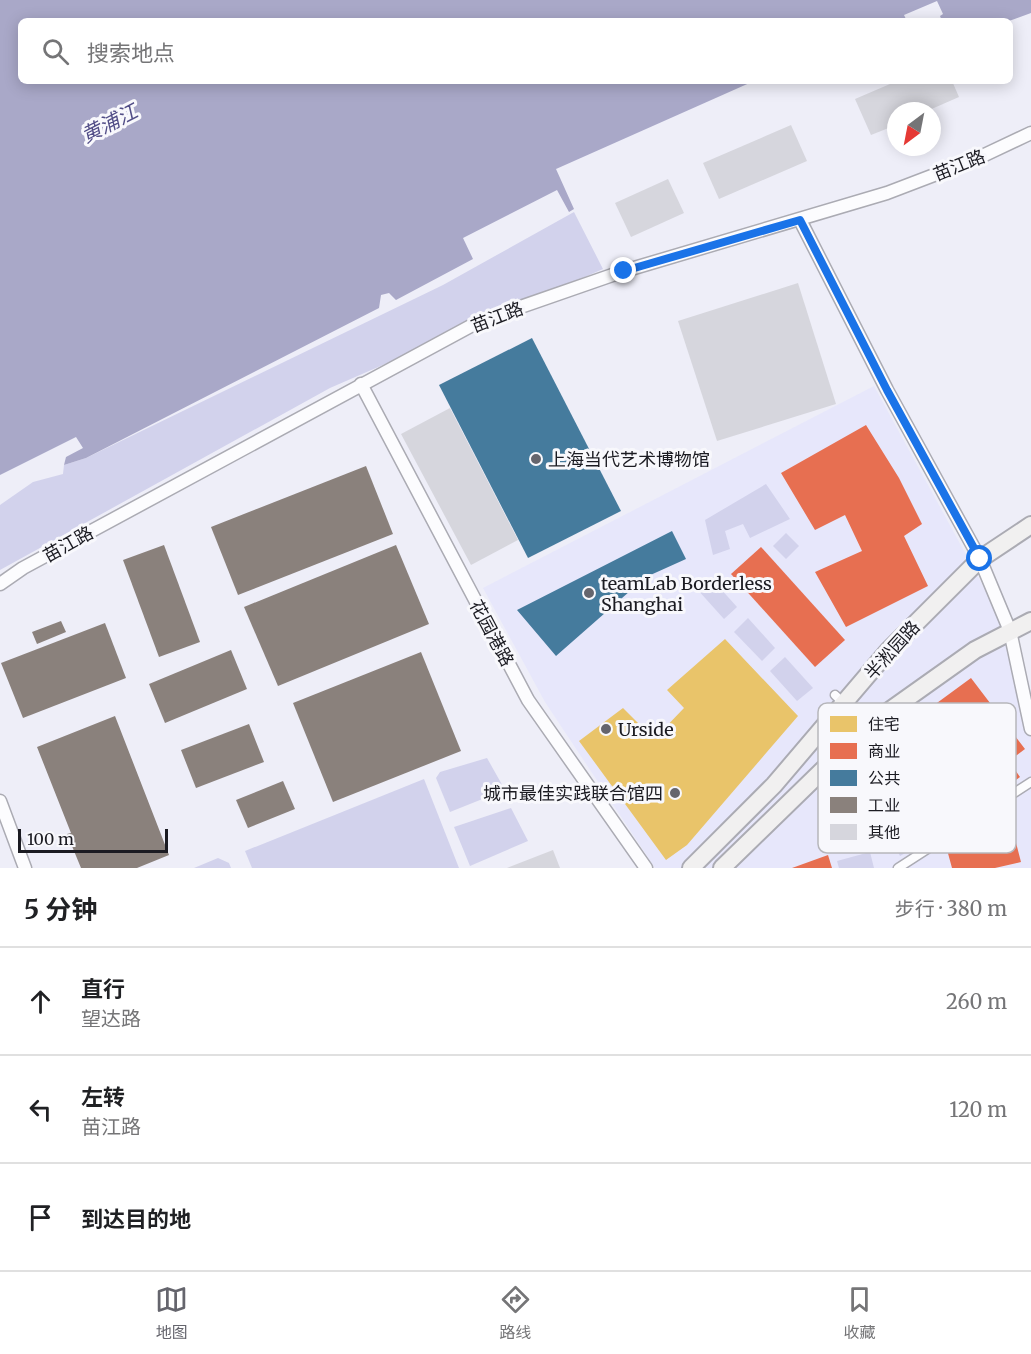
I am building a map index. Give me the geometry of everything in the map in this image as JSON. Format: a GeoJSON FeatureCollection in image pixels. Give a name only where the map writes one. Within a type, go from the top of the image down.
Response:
{"type":"FeatureCollection","features":[{"type":"Feature","properties":{"kind":"main road","name":"半淞园路"},"geometry":{"type":"LineString","coordinates":[[837,703],[980,559],[1031,525]]}},
{"type":"Feature","properties":{"kind":"main road"},"geometry":{"type":"LineString","coordinates":[[900,703],[975,650],[1031,621]]}},
{"type":"Feature","properties":{"kind":"main road","name":"半淞园路"},"geometry":{"type":"LineString","coordinates":[[691,868],[774,785],[818,728]]}},
{"type":"Feature","properties":{"kind":"main road"},"geometry":{"type":"LineString","coordinates":[[722,868],[818,775]]}},
{"type":"Feature","properties":{"kind":"street","name":"苗江路"},"geometry":{"type":"LineString","coordinates":[[0,584],[23,568],[480,321],[624,271],[887,194],[975,159],[1031,133]]}},
{"type":"Feature","properties":{"kind":"street"},"geometry":{"type":"LineString","coordinates":[[800,220],[887,390],[980,559],[1010,631],[1031,729]]}},
{"type":"Feature","properties":{"kind":"street","name":"花园港路"},"geometry":{"type":"LineString","coordinates":[[361,384],[528,700],[646,868]]}},
{"type":"Feature","properties":{"kind":"street"},"geometry":{"type":"LineString","coordinates":[[840,699],[844,703]]}},
{"type":"Feature","properties":{"kind":"street"},"geometry":{"type":"LineString","coordinates":[[1016,792],[1031,782]]}},
{"type":"Feature","properties":{"kind":"street"},"geometry":{"type":"LineString","coordinates":[[0,801],[26,868]]}},
{"type":"Feature","properties":{"kind":"street"},"geometry":{"type":"LineString","coordinates":[[898,868],[921,853]]}},
{"type":"Feature","properties":{"kind":"shaded area"},"geometry":{"type":"Polygon","coordinates":[[[574,212],[603,269],[330,388],[0,570],[0,505],[33,482],[63,474],[64,465],[86,458],[443,285],[574,212]]]}},
{"type":"Feature","properties":{"kind":"shaded area"},"geometry":{"type":"Polygon","coordinates":[[[874,386],[1000,617],[1031,739],[1031,868],[655,868],[545,702],[483,588],[874,386]]]}},
{"type":"Feature","properties":{"kind":"shaded area"},"geometry":{"type":"Polygon","coordinates":[[[766,484],[790,519],[750,538],[743,524],[725,531],[730,549],[713,555],[705,520],[766,484]]]}},
{"type":"Feature","properties":{"kind":"shaded area"},"geometry":{"type":"Polygon","coordinates":[[[786,533],[799,546],[786,559],[773,546],[786,533]]]}},
{"type":"Feature","properties":{"kind":"shaded area"},"geometry":{"type":"Polygon","coordinates":[[[710,577],[737,607],[724,619],[697,589],[710,577]]]}},
{"type":"Feature","properties":{"kind":"shaded area"},"geometry":{"type":"Polygon","coordinates":[[[748,618],[775,648],[762,661],[734,632],[748,618]]]}},
{"type":"Feature","properties":{"kind":"shaded area"},"geometry":{"type":"Polygon","coordinates":[[[785,657],[813,688],[797,701],[770,671],[785,657]]]}},
{"type":"Feature","properties":{"kind":"shaded area"},"geometry":{"type":"Polygon","coordinates":[[[487,758],[505,790],[450,812],[436,778],[440,772],[487,758]]]}},
{"type":"Feature","properties":{"kind":"shaded area"},"geometry":{"type":"Polygon","coordinates":[[[424,779],[459,868],[252,868],[245,851],[424,779]]]}},
{"type":"Feature","properties":{"kind":"shaded area"},"geometry":{"type":"Polygon","coordinates":[[[511,808],[528,841],[470,866],[454,827],[511,808]]]}},
{"type":"Feature","properties":{"kind":"shaded area"},"geometry":{"type":"Polygon","coordinates":[[[870,853],[874,868],[839,868],[837,861],[870,853]]]}},
{"type":"Feature","properties":{"kind":"shaded area"},"geometry":{"type":"Polygon","coordinates":[[[218,858],[229,863],[231,868],[194,868],[218,858]]]}},
{"type":"Feature","properties":{"kind":"water","name":"黄浦江"},"geometry":{"type":"Polygon","coordinates":[[[0,0],[1031,0],[1031,13],[1013,20],[941,18],[943,14],[937,1],[904,15],[906,18],[18,18],[18,84],[747,84],[556,169],[574,209],[569,212],[557,190],[463,238],[473,259],[396,300],[389,293],[381,295],[379,308],[86,458],[64,465],[66,457],[83,448],[76,437],[0,475],[0,0]]]}},
{"type":"Feature","properties":{"kind":"building: 住宅","name":"城市最佳实践联合馆四"},"geometry":{"type":"Polygon","coordinates":[[[725,639],[798,716],[687,845],[666,860],[579,741],[623,708],[647,732],[651,727],[659,734],[684,708],[667,690],[725,639]]]}},
{"type":"Feature","properties":{"kind":"building: 商业"},"geometry":{"type":"Polygon","coordinates":[[[866,425],[899,478],[922,524],[904,536],[928,586],[846,627],[815,572],[862,551],[845,515],[815,530],[781,473],[866,425]]]}},
{"type":"Feature","properties":{"kind":"building: 商业"},"geometry":{"type":"Polygon","coordinates":[[[761,547],[845,640],[815,667],[731,574],[761,547]]]}},
{"type":"Feature","properties":{"kind":"building: 商业"},"geometry":{"type":"Polygon","coordinates":[[[971,678],[990,703],[937,703],[971,678]]]}},
{"type":"Feature","properties":{"kind":"building: 商业"},"geometry":{"type":"Polygon","coordinates":[[[1016,737],[1025,749],[1016,756],[1016,737]]]}},
{"type":"Feature","properties":{"kind":"building: 商业"},"geometry":{"type":"Polygon","coordinates":[[[1016,843],[1021,862],[995,868],[952,868],[948,853],[1016,853],[1016,843]]]}},
{"type":"Feature","properties":{"kind":"building: 商业"},"geometry":{"type":"Polygon","coordinates":[[[828,855],[832,868],[792,868],[828,855]]]}},
{"type":"Feature","properties":{"kind":"building: 公共","name":"上海当代艺术博物馆"},"geometry":{"type":"Polygon","coordinates":[[[532,338],[621,511],[528,558],[439,385],[532,338]]]}},
{"type":"Feature","properties":{"kind":"building: 公共","name":"teamLab Borderless Shanghai"},"geometry":{"type":"Polygon","coordinates":[[[672,531],[686,559],[646,577],[556,656],[517,610],[672,531]]]}},
{"type":"Feature","properties":{"kind":"building: 工业"},"geometry":{"type":"Polygon","coordinates":[[[366,466],[393,534],[238,595],[211,527],[366,466]]]}},
{"type":"Feature","properties":{"kind":"building: 工业"},"geometry":{"type":"Polygon","coordinates":[[[164,545],[200,642],[159,657],[123,560],[164,545]]]}},
{"type":"Feature","properties":{"kind":"building: 工业"},"geometry":{"type":"Polygon","coordinates":[[[396,545],[429,624],[278,686],[244,607],[396,545]]]}},
{"type":"Feature","properties":{"kind":"building: 工业"},"geometry":{"type":"Polygon","coordinates":[[[61,621],[66,632],[37,644],[32,632],[61,621]]]}},
{"type":"Feature","properties":{"kind":"building: 工业"},"geometry":{"type":"Polygon","coordinates":[[[105,623],[126,678],[23,718],[1,663],[105,623]]]}},
{"type":"Feature","properties":{"kind":"building: 工业"},"geometry":{"type":"Polygon","coordinates":[[[231,650],[247,689],[165,723],[149,684],[231,650]]]}},
{"type":"Feature","properties":{"kind":"building: 工业"},"geometry":{"type":"Polygon","coordinates":[[[421,652],[461,751],[333,802],[293,703],[421,652]]]}},
{"type":"Feature","properties":{"kind":"building: 工业"},"geometry":{"type":"Polygon","coordinates":[[[115,716],[169,855],[137,868],[81,868],[67,834],[71,833],[37,747],[115,716]]]}},
{"type":"Feature","properties":{"kind":"building: 工业"},"geometry":{"type":"Polygon","coordinates":[[[249,724],[264,762],[196,788],[181,750],[249,724]]]}},
{"type":"Feature","properties":{"kind":"building: 工业"},"geometry":{"type":"Polygon","coordinates":[[[283,781],[295,809],[248,828],[236,800],[283,781]]]}},
{"type":"Feature","properties":{"kind":"building: 其他"},"geometry":{"type":"Polygon","coordinates":[[[890,84],[953,84],[959,97],[941,105],[941,102],[887,102],[887,129],[871,135],[855,99],[890,84]]]}},
{"type":"Feature","properties":{"kind":"building: 其他"},"geometry":{"type":"Polygon","coordinates":[[[791,125],[807,161],[719,199],[703,163],[791,125]]]}},
{"type":"Feature","properties":{"kind":"building: 其他"},"geometry":{"type":"Polygon","coordinates":[[[668,179],[684,213],[631,237],[615,203],[668,179]]]}},
{"type":"Feature","properties":{"kind":"building: 其他"},"geometry":{"type":"Polygon","coordinates":[[[798,283],[836,404],[717,441],[678,321],[798,283]]]}},
{"type":"Feature","properties":{"kind":"building: 其他"},"geometry":{"type":"Polygon","coordinates":[[[450,408],[518,540],[471,565],[401,434],[450,408]]]}},
{"type":"Feature","properties":{"kind":"building: 其他"},"geometry":{"type":"Polygon","coordinates":[[[553,850],[560,868],[507,868],[553,850]]]}},
{"type":"Feature","properties":{"kind":"place","name":"上海当代艺术博物馆"},"geometry":{"type":"Point","coordinates":[536,459]}},
{"type":"Feature","properties":{"kind":"place","name":"teamLab Borderless Shanghai"},"geometry":{"type":"Point","coordinates":[589,593]}},
{"type":"Feature","properties":{"kind":"place","name":"Urside"},"geometry":{"type":"Point","coordinates":[606,729]}},
{"type":"Feature","properties":{"kind":"place","name":"城市最佳实践联合馆四"},"geometry":{"type":"Point","coordinates":[675,793]}},
{"type":"Feature","properties":{"kind":"route"},"geometry":{"type":"LineString","coordinates":[[624,271],[800,220],[887,390],[980,559]]}}]}
